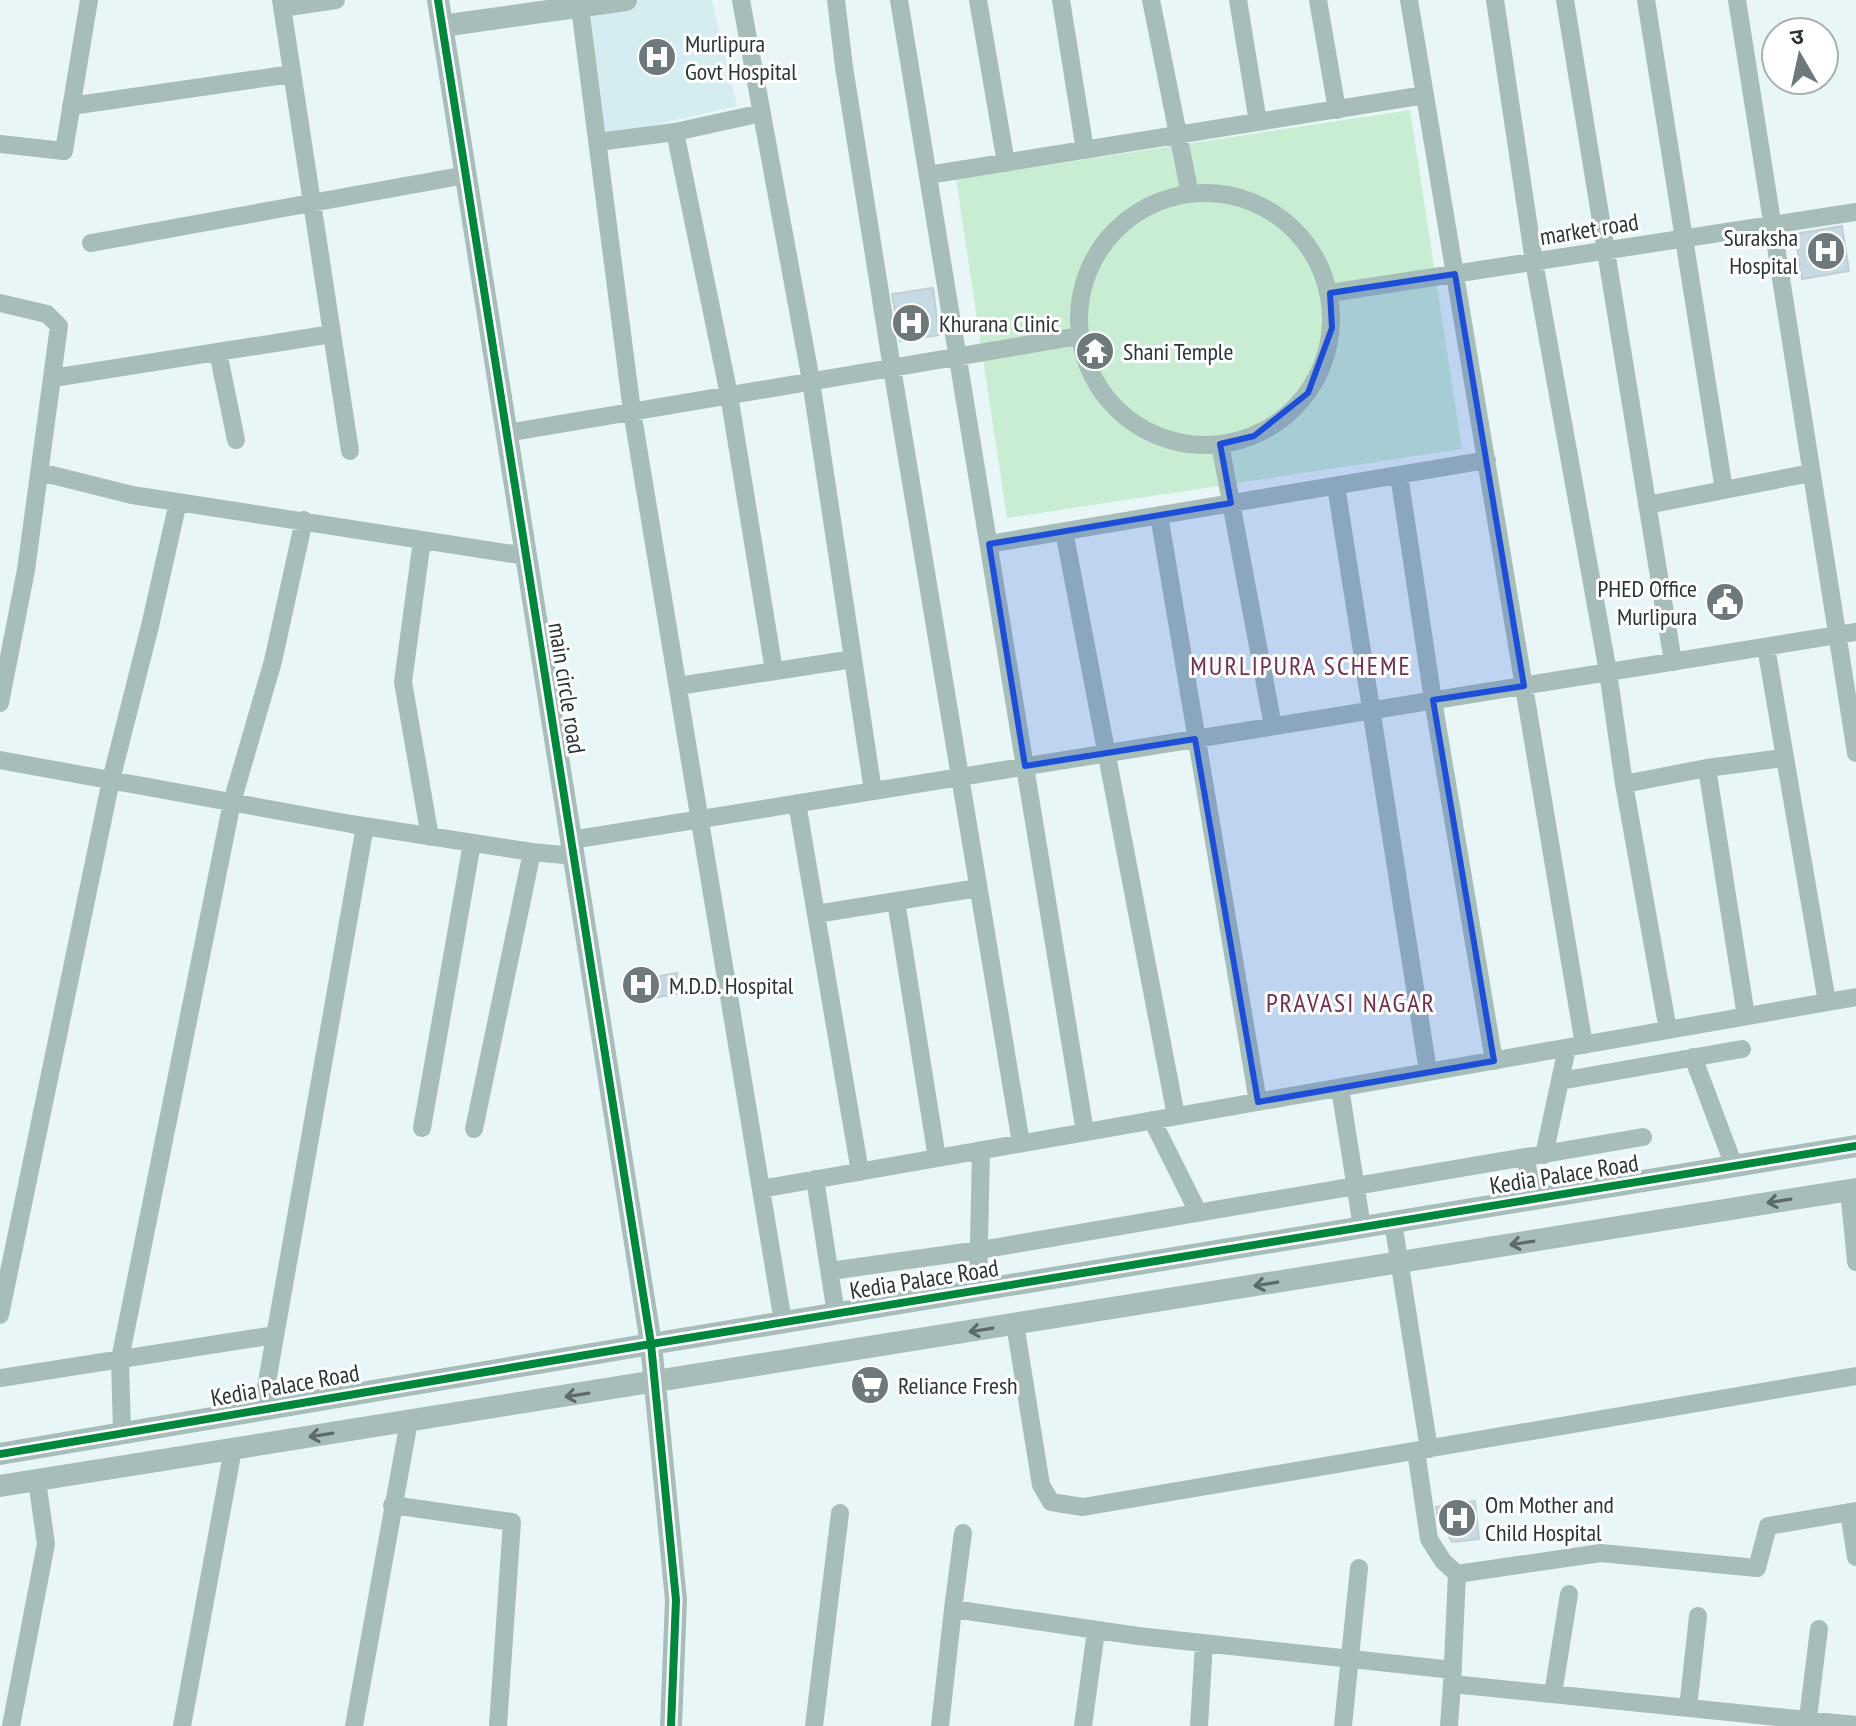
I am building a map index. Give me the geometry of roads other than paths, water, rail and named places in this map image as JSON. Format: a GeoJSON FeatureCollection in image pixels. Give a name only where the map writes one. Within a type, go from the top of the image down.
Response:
{"type":"FeatureCollection","features":[{"type":"Feature","properties":{"kind":"street"},"geometry":{"type":"LineString","coordinates":[[0,144],[64,151],[89,0]]}},
{"type":"Feature","properties":{"kind":"street"},"geometry":{"type":"LineString","coordinates":[[336,0],[282,4],[350,451]]}},
{"type":"Feature","properties":{"kind":"street","name":"main circle road"},"geometry":{"type":"LineString","coordinates":[[438,0],[651,1344],[676,1600],[671,1726]]}},
{"type":"Feature","properties":{"kind":"street"},"geometry":{"type":"LineString","coordinates":[[442,26],[579,4],[626,0]]}},
{"type":"Feature","properties":{"kind":"street"},"geometry":{"type":"LineString","coordinates":[[741,0],[811,381],[873,791]]}},
{"type":"Feature","properties":{"kind":"street"},"geometry":{"type":"LineString","coordinates":[[836,0],[892,368],[1021,1143]]}},
{"type":"Feature","properties":{"kind":"street"},"geometry":{"type":"LineString","coordinates":[[899,0],[1085,1132]]}},
{"type":"Feature","properties":{"kind":"street"},"geometry":{"type":"LineString","coordinates":[[978,0],[1006,163]]}},
{"type":"Feature","properties":{"kind":"street"},"geometry":{"type":"LineString","coordinates":[[1061,0],[1085,150]]}},
{"type":"Feature","properties":{"kind":"street"},"geometry":{"type":"LineString","coordinates":[[1151,0],[1190,194]]}},
{"type":"Feature","properties":{"kind":"street"},"geometry":{"type":"LineString","coordinates":[[1238,0],[1258,122]]}},
{"type":"Feature","properties":{"kind":"street"},"geometry":{"type":"LineString","coordinates":[[1318,0],[1337,110]]}},
{"type":"Feature","properties":{"kind":"street"},"geometry":{"type":"LineString","coordinates":[[1409,0],[1524,686],[1576,1047],[1560,1081],[1535,1157],[1533,1199]]}},
{"type":"Feature","properties":{"kind":"street"},"geometry":{"type":"LineString","coordinates":[[1495,0],[1534,262],[1608,672],[1624,784],[1668,1030]]}},
{"type":"Feature","properties":{"kind":"street"},"geometry":{"type":"LineString","coordinates":[[1565,0],[1673,662]]}},
{"type":"Feature","properties":{"kind":"street"},"geometry":{"type":"LineString","coordinates":[[1646,0],[1724,490]]}},
{"type":"Feature","properties":{"kind":"street"},"geometry":{"type":"LineString","coordinates":[[1737,0],[1811,473],[1847,634],[1856,753]]}},
{"type":"Feature","properties":{"kind":"street"},"geometry":{"type":"LineString","coordinates":[[579,4],[632,411],[783,1322]]}},
{"type":"Feature","properties":{"kind":"street"},"geometry":{"type":"LineString","coordinates":[[71,106],[292,74]]}},
{"type":"Feature","properties":{"kind":"street"},"geometry":{"type":"LineString","coordinates":[[928,175],[1425,95]]}},
{"type":"Feature","properties":{"kind":"street"},"geometry":{"type":"LineString","coordinates":[[598,142],[675,132],[762,113]]}},
{"type":"Feature","properties":{"kind":"street"},"geometry":{"type":"LineString","coordinates":[[675,132],[729,395],[774,671]]}},
{"type":"Feature","properties":{"kind":"street"},"geometry":{"type":"LineString","coordinates":[[91,243],[466,175]]}},
{"type":"Feature","properties":{"kind":"street"},"geometry":{"type":"LineString","coordinates":[[1190,194],[1220,194],[1250,200],[1276,214],[1299,234],[1317,258],[1330,293],[1332,328],[1325,362],[1308,393],[1284,418],[1254,436],[1220,444],[1187,444],[1156,435],[1127,419],[1104,396],[1088,367],[1079,336],[1079,307],[1085,279],[1097,253],[1115,231],[1137,213],[1162,200],[1190,194]]}},
{"type":"Feature","properties":{"kind":"street","name":"market road"},"geometry":{"type":"LineString","coordinates":[[1330,293],[1856,212]]}},
{"type":"Feature","properties":{"kind":"street"},"geometry":{"type":"LineString","coordinates":[[0,303],[47,314],[59,326],[26,570],[0,703]]}},
{"type":"Feature","properties":{"kind":"street"},"geometry":{"type":"LineString","coordinates":[[53,378],[332,334]]}},
{"type":"Feature","properties":{"kind":"street"},"geometry":{"type":"LineString","coordinates":[[507,433],[1079,336]]}},
{"type":"Feature","properties":{"kind":"street"},"geometry":{"type":"LineString","coordinates":[[218,352],[236,440]]}},
{"type":"Feature","properties":{"kind":"street"},"geometry":{"type":"LineString","coordinates":[[1220,444],[1273,726]]}},
{"type":"Feature","properties":{"kind":"street"},"geometry":{"type":"LineString","coordinates":[[989,544],[1487,460]]}},
{"type":"Feature","properties":{"kind":"street"},"geometry":{"type":"LineString","coordinates":[[40,472],[132,495],[526,556]]}},
{"type":"Feature","properties":{"kind":"street"},"geometry":{"type":"LineString","coordinates":[[1647,505],[1811,473]]}},
{"type":"Feature","properties":{"kind":"street"},"geometry":{"type":"LineString","coordinates":[[1399,475],[1433,700],[1494,1061]]}},
{"type":"Feature","properties":{"kind":"street"},"geometry":{"type":"LineString","coordinates":[[1336,486],[1428,1071]]}},
{"type":"Feature","properties":{"kind":"street"},"geometry":{"type":"LineString","coordinates":[[0,1315],[111,780],[178,502]]}},
{"type":"Feature","properties":{"kind":"street"},"geometry":{"type":"LineString","coordinates":[[1159,515],[1258,1102]]}},
{"type":"Feature","properties":{"kind":"street"},"geometry":{"type":"LineString","coordinates":[[122,1433],[120,1359],[232,802],[273,661],[304,520]]}},
{"type":"Feature","properties":{"kind":"street"},"geometry":{"type":"LineString","coordinates":[[1064,531],[1176,1116]]}},
{"type":"Feature","properties":{"kind":"street"},"geometry":{"type":"LineString","coordinates":[[422,540],[403,682],[430,837]]}},
{"type":"Feature","properties":{"kind":"street"},"geometry":{"type":"LineString","coordinates":[[0,760],[365,826],[532,852],[572,848],[700,818],[1847,634]]}},
{"type":"Feature","properties":{"kind":"street"},"geometry":{"type":"LineString","coordinates":[[1766,647],[1827,1002]]}},
{"type":"Feature","properties":{"kind":"street"},"geometry":{"type":"LineString","coordinates":[[678,686],[853,659]]}},
{"type":"Feature","properties":{"kind":"street"},"geometry":{"type":"LineString","coordinates":[[1624,784],[1783,758]]}},
{"type":"Feature","properties":{"kind":"street"},"geometry":{"type":"LineString","coordinates":[[1707,768],[1746,1016]]}},
{"type":"Feature","properties":{"kind":"street"},"geometry":{"type":"LineString","coordinates":[[797,803],[860,1172]]}},
{"type":"Feature","properties":{"kind":"street"},"geometry":{"type":"LineString","coordinates":[[262,1410],[365,826]]}},
{"type":"Feature","properties":{"kind":"street"},"geometry":{"type":"LineString","coordinates":[[422,1128],[472,843]]}},
{"type":"Feature","properties":{"kind":"street"},"geometry":{"type":"LineString","coordinates":[[474,1129],[532,852]]}},
{"type":"Feature","properties":{"kind":"street"},"geometry":{"type":"LineString","coordinates":[[816,914],[978,888]]}},
{"type":"Feature","properties":{"kind":"street"},"geometry":{"type":"LineString","coordinates":[[896,901],[937,1158]]}},
{"type":"Feature","properties":{"kind":"street"},"geometry":{"type":"LineString","coordinates":[[761,1189],[1856,997]]}},
{"type":"Feature","properties":{"kind":"street"},"geometry":{"type":"LineString","coordinates":[[1560,1081],[1742,1049]]}},
{"type":"Feature","properties":{"kind":"street"},"geometry":{"type":"LineString","coordinates":[[1693,1057],[1734,1166]]}},
{"type":"Feature","properties":{"kind":"street"},"geometry":{"type":"LineString","coordinates":[[1340,1088],[1362,1227]]}},
{"type":"Feature","properties":{"kind":"street"},"geometry":{"type":"LineString","coordinates":[[1152,1120],[1198,1212]]}},
{"type":"Feature","properties":{"kind":"street"},"geometry":{"type":"LineString","coordinates":[[830,1271],[980,1250],[1643,1137]]}},
{"type":"Feature","properties":{"kind":"street","name":"Kedia Palace Road"},"geometry":{"type":"LineString","coordinates":[[0,1454],[1856,1146]]}},
{"type":"Feature","properties":{"kind":"street"},"geometry":{"type":"LineString","coordinates":[[978,1290],[981,1150]]}},
{"type":"Feature","properties":{"kind":"street"},"geometry":{"type":"LineString","coordinates":[[815,1179],[836,1314]]}},
{"type":"Feature","properties":{"kind":"street"},"geometry":{"type":"LineString","coordinates":[[0,1486],[1852,1190],[1856,1262]]}},
{"type":"Feature","properties":{"kind":"street"},"geometry":{"type":"LineString","coordinates":[[1393,1222],[1423,1450],[1429,1539],[1443,1561],[1457,1574],[1449,1726]]}},
{"type":"Feature","properties":{"kind":"street"},"geometry":{"type":"LineString","coordinates":[[1015,1324],[1041,1485],[1051,1502],[1083,1507],[1856,1376]]}},
{"type":"Feature","properties":{"kind":"street"},"geometry":{"type":"LineString","coordinates":[[0,1378],[275,1335]]}},
{"type":"Feature","properties":{"kind":"street"},"geometry":{"type":"LineString","coordinates":[[354,1726],[409,1421]]}},
{"type":"Feature","properties":{"kind":"street"},"geometry":{"type":"LineString","coordinates":[[182,1726],[233,1449]]}},
{"type":"Feature","properties":{"kind":"street"},"geometry":{"type":"LineString","coordinates":[[11,1726],[46,1544],[37,1481]]}},
{"type":"Feature","properties":{"kind":"street"},"geometry":{"type":"LineString","coordinates":[[392,1505],[512,1522],[498,1726]]}},
{"type":"Feature","properties":{"kind":"street"},"geometry":{"type":"LineString","coordinates":[[1457,1574],[1601,1553],[1757,1568],[1768,1526],[1852,1511],[1856,1557]]}},
{"type":"Feature","properties":{"kind":"street"},"geometry":{"type":"LineString","coordinates":[[814,1726],[840,1513]]}},
{"type":"Feature","properties":{"kind":"street"},"geometry":{"type":"LineString","coordinates":[[940,1726],[963,1533]]}},
{"type":"Feature","properties":{"kind":"street"},"geometry":{"type":"LineString","coordinates":[[1343,1726],[1359,1568]]}},
{"type":"Feature","properties":{"kind":"street"},"geometry":{"type":"LineString","coordinates":[[1553,1694],[1569,1594]]}},
{"type":"Feature","properties":{"kind":"street"},"geometry":{"type":"LineString","coordinates":[[953,1609],[1096,1631],[1350,1658],[1553,1694],[1807,1723],[1856,1725]]}},
{"type":"Feature","properties":{"kind":"street"},"geometry":{"type":"LineString","coordinates":[[1688,1708],[1698,1616]]}},
{"type":"Feature","properties":{"kind":"street"},"geometry":{"type":"LineString","coordinates":[[1807,1723],[1819,1629]]}},
{"type":"Feature","properties":{"kind":"street"},"geometry":{"type":"LineString","coordinates":[[1083,1726],[1096,1631]]}},
{"type":"Feature","properties":{"kind":"street"},"geometry":{"type":"LineString","coordinates":[[1199,1726],[1204,1643]]}},
{"type":"Feature","properties":{"kind":"street"},"geometry":{"type":"LineString","coordinates":[[0,1678],[20,1681]]}},
{"type":"Feature","properties":{"kind":"place","name":"Murlipura Govt Hospital"},"geometry":{"type":"Point","coordinates":[657,57]}},
{"type":"Feature","properties":{"kind":"place","name":"Suraksha Hospital"},"geometry":{"type":"Point","coordinates":[1826,251]}},
{"type":"Feature","properties":{"kind":"place","name":"Khurana Clinic"},"geometry":{"type":"Point","coordinates":[911,323]}},
{"type":"Feature","properties":{"kind":"place","name":"Shani Temple"},"geometry":{"type":"Point","coordinates":[1095,351]}},
{"type":"Feature","properties":{"kind":"place","name":"PHED Office Murlipura"},"geometry":{"type":"Point","coordinates":[1725,602]}},
{"type":"Feature","properties":{"kind":"place","name":"M.D.D. Hospital"},"geometry":{"type":"Point","coordinates":[641,985]}},
{"type":"Feature","properties":{"kind":"place","name":"Reliance Fresh"},"geometry":{"type":"Point","coordinates":[870,1385]}},
{"type":"Feature","properties":{"kind":"place","name":"Om Mother and Child Hospital"},"geometry":{"type":"Point","coordinates":[1457,1518]}},
{"type":"Feature","properties":{"kind":"district","name":"MURLIPURA SCHEME"},"geometry":{"type":"Point","coordinates":[1301,665]}},
{"type":"Feature","properties":{"kind":"district","name":"PRAVASI NAGAR"},"geometry":{"type":"Point","coordinates":[1351,1002]}}]}
